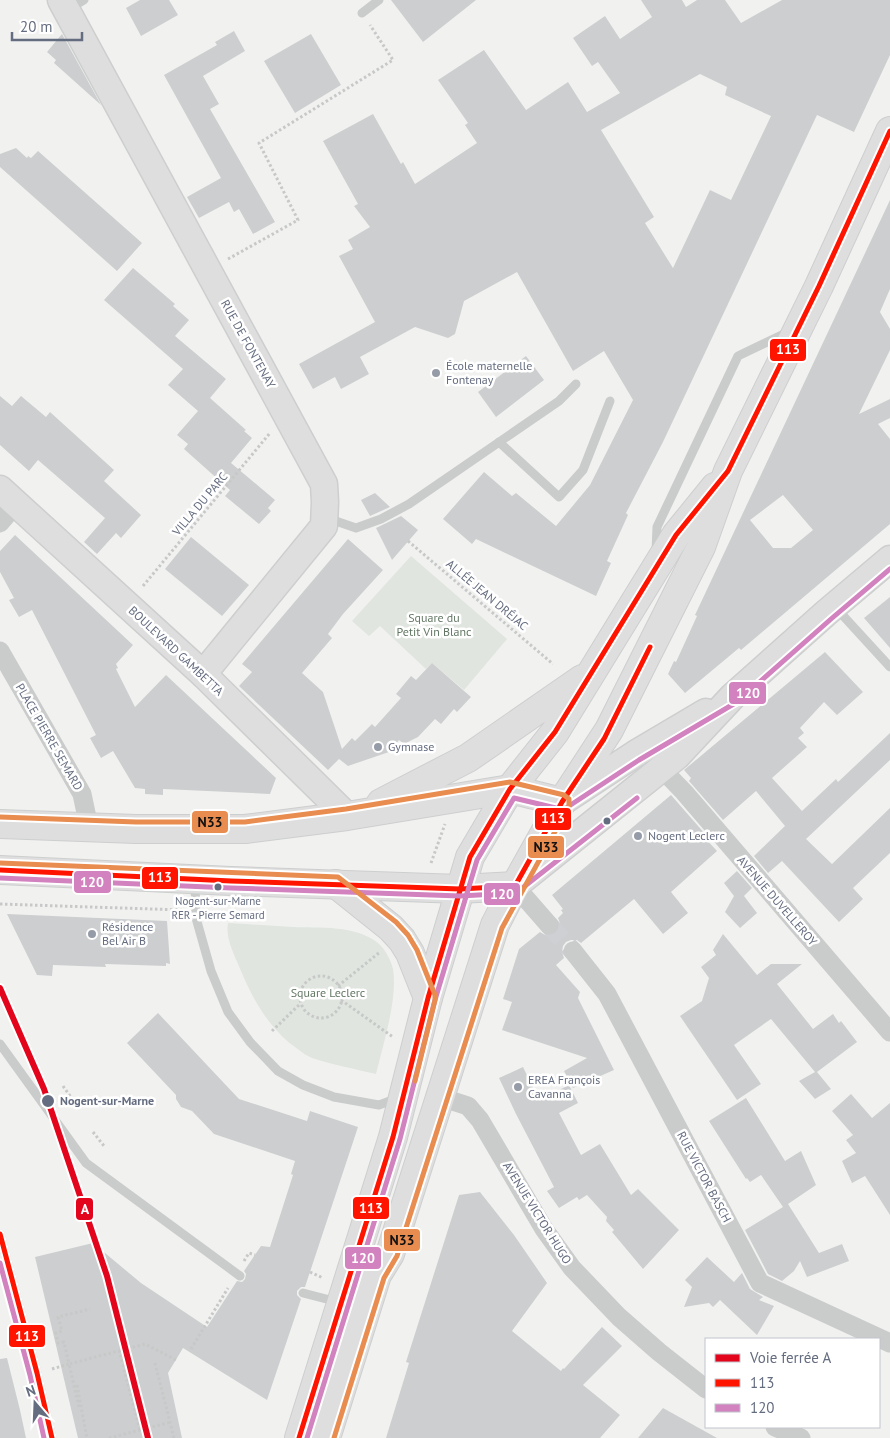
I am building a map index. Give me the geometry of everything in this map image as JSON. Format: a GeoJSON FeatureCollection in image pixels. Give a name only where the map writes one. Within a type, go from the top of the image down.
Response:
{"type":"FeatureCollection","features":[{"type":"Feature","properties":{"kind":"main road"},"geometry":{"type":"LineString","coordinates":[[326,1438],[377,1275],[390,1254],[495,925],[562,802],[604,739],[701,547],[728,471],[800,326],[890,131]]}},
{"type":"Feature","properties":{"kind":"main road"},"geometry":{"type":"LineString","coordinates":[[299,1438],[393,1137],[428,998],[470,857],[510,789],[555,732],[676,535],[728,471]]}},
{"type":"Feature","properties":{"kind":"main road"},"geometry":{"type":"LineString","coordinates":[[354,815],[468,758],[590,674]]}},
{"type":"Feature","properties":{"kind":"main road"},"geometry":{"type":"LineString","coordinates":[[0,824],[244,829],[354,815],[510,789],[562,802]]}},
{"type":"Feature","properties":{"kind":"main road"},"geometry":{"type":"LineString","coordinates":[[0,870],[194,880],[460,889],[515,886]]}},
{"type":"Feature","properties":{"kind":"main road"},"geometry":{"type":"LineString","coordinates":[[336,884],[391,928],[402,940],[410,953],[428,998]]}},
{"type":"Feature","properties":{"kind":"main road"},"geometry":{"type":"LineString","coordinates":[[403,1097],[440,1097]]}},
{"type":"Feature","properties":{"kind":"street","name":"RUE DE FONTENAY"},"geometry":{"type":"LineString","coordinates":[[71,3],[324,484],[324,526],[203,674]]}},
{"type":"Feature","properties":{"kind":"street","name":"BOULEVARD GAMBETTA"},"geometry":{"type":"LineString","coordinates":[[5,506],[127,606],[354,815]]}},
{"type":"Feature","properties":{"kind":"street"},"geometry":{"type":"LineString","coordinates":[[549,925],[515,886],[677,756],[733,696],[890,559]]}},
{"type":"Feature","properties":{"kind":"street","name":"PLACE PIERRE SEMARD"},"geometry":{"type":"LineString","coordinates":[[0,651],[82,794],[89,827]]}},
{"type":"Feature","properties":{"kind":"street"},"geometry":{"type":"LineString","coordinates":[[562,802],[639,752],[733,696]]}},
{"type":"Feature","properties":{"kind":"street"},"geometry":{"type":"LineString","coordinates":[[604,739],[614,751],[639,752]]}},
{"type":"Feature","properties":{"kind":"street","name":"AVENUE DUVELLEROY"},"geometry":{"type":"LineString","coordinates":[[639,752],[662,768],[890,1032]]}},
{"type":"Feature","properties":{"kind":"street","name":"RUE VICTOR BASCH"},"geometry":{"type":"LineString","coordinates":[[573,951],[607,994],[760,1283],[879,1338]]}},
{"type":"Feature","properties":{"kind":"street","name":"AVENUE VICTOR HUGO"},"geometry":{"type":"LineString","coordinates":[[440,1097],[468,1106],[480,1120],[544,1229],[572,1268],[619,1317],[658,1352],[705,1388]]}},
{"type":"Feature","properties":{"kind":"street"},"geometry":{"type":"LineString","coordinates":[[777,1428],[801,1438]]}},
{"type":"Feature","properties":{"kind":"lane"},"geometry":{"type":"LineString","coordinates":[[362,13],[379,0]]}},
{"type":"Feature","properties":{"kind":"lane"},"geometry":{"type":"LineString","coordinates":[[656,566],[657,527],[738,356],[800,326]]}},
{"type":"Feature","properties":{"kind":"lane"},"geometry":{"type":"LineString","coordinates":[[324,517],[356,528],[409,504],[558,401],[576,384]]}},
{"type":"Feature","properties":{"kind":"lane"},"geometry":{"type":"LineString","coordinates":[[499,442],[559,497],[583,470],[610,401]]}},
{"type":"Feature","properties":{"kind":"lane"},"geometry":{"type":"LineString","coordinates":[[834,606],[890,667]]}},
{"type":"Feature","properties":{"kind":"lane"},"geometry":{"type":"LineString","coordinates":[[194,880],[196,918],[211,971],[228,1012],[250,1042],[278,1070],[303,1085],[334,1097],[379,1105],[403,1097]]}},
{"type":"Feature","properties":{"kind":"lane"},"geometry":{"type":"LineString","coordinates":[[0,1044],[86,1163],[240,1276]]}},
{"type":"Feature","properties":{"kind":"lane"},"geometry":{"type":"LineString","coordinates":[[0,1234],[52,1438]]}},
{"type":"Feature","properties":{"kind":"lane"},"geometry":{"type":"LineString","coordinates":[[303,1293],[341,1303]]}},
{"type":"Feature","properties":{"kind":"path"},"geometry":{"type":"LineString","coordinates":[[224,261],[298,220],[259,143],[393,60],[362,13]]}},
{"type":"Feature","properties":{"kind":"path","name":"VILLA DU PARC"},"geometry":{"type":"LineString","coordinates":[[127,606],[286,413]]}},
{"type":"Feature","properties":{"kind":"path","name":"ALLÉE JEAN DRÉJAC"},"geometry":{"type":"LineString","coordinates":[[408,541],[553,664]]}},
{"type":"Feature","properties":{"kind":"path"},"geometry":{"type":"LineString","coordinates":[[430,866],[446,823]]}},
{"type":"Feature","properties":{"kind":"path"},"geometry":{"type":"LineString","coordinates":[[0,904],[189,911]]}},
{"type":"Feature","properties":{"kind":"path"},"geometry":{"type":"LineString","coordinates":[[338,986],[383,949]]}},
{"type":"Feature","properties":{"kind":"path"},"geometry":{"type":"LineString","coordinates":[[321,976],[334,980],[342,995],[342,1000],[335,1013],[329,1017],[315,1018],[309,1015],[300,1004],[300,990],[308,980],[321,976]]}},
{"type":"Feature","properties":{"kind":"path"},"geometry":{"type":"LineString","coordinates":[[342,1000],[394,1038]]}},
{"type":"Feature","properties":{"kind":"path"},"geometry":{"type":"LineString","coordinates":[[272,1031],[300,1004]]}},
{"type":"Feature","properties":{"kind":"path"},"geometry":{"type":"LineString","coordinates":[[63,1086],[80,1110]]}},
{"type":"Feature","properties":{"kind":"path"},"geometry":{"type":"LineString","coordinates":[[93,1132],[104,1146]]}},
{"type":"Feature","properties":{"kind":"path"},"geometry":{"type":"LineString","coordinates":[[310,1272],[323,1278]]}},
{"type":"Feature","properties":{"kind":"path"},"geometry":{"type":"LineString","coordinates":[[79,1407],[64,1342],[58,1343],[56,1333],[62,1331],[58,1317],[90,1309]]}},
{"type":"Feature","properties":{"kind":"path"},"geometry":{"type":"LineString","coordinates":[[191,1349],[206,1326]]}},
{"type":"Feature","properties":{"kind":"path"},"geometry":{"type":"LineString","coordinates":[[57,1368],[145,1344],[176,1360]]}},
{"type":"Feature","properties":{"kind":"path"},"geometry":{"type":"LineString","coordinates":[[119,1350],[140,1430]]}},
{"type":"Feature","properties":{"kind":"path"},"geometry":{"type":"LineString","coordinates":[[155,1363],[174,1438]]}},
{"type":"Feature","properties":{"kind":"path"},"geometry":{"type":"LineString","coordinates":[[77,1385],[87,1438]]}},
{"type":"Feature","properties":{"kind":"path"},"geometry":{"type":"LineString","coordinates":[[108,1438],[171,1422]]}},
{"type":"Feature","properties":{"kind":"green space","name":"Square du Petit Vin Blanc"},"geometry":{"type":"Polygon","coordinates":[[[411,556],[507,639],[464,690],[432,663],[426,669],[380,626],[369,636],[352,621],[411,556]]]}},
{"type":"Feature","properties":{"kind":"green space","name":"Square Leclerc"},"geometry":{"type":"Polygon","coordinates":[[[228,923],[348,930],[369,937],[381,945],[391,962],[394,981],[392,1007],[376,1074],[312,1058],[280,1034],[264,1015],[246,982],[229,941],[228,923]]]}},
{"type":"Feature","properties":{"kind":"building"},"geometry":{"type":"Polygon","coordinates":[[[140,0],[169,0],[178,15],[141,36],[126,8],[140,0]]]}},
{"type":"Feature","properties":{"kind":"building"},"geometry":{"type":"Polygon","coordinates":[[[391,0],[476,0],[423,42],[391,0]]]}},
{"type":"Feature","properties":{"kind":"building"},"geometry":{"type":"Polygon","coordinates":[[[641,0],[682,0],[686,7],[697,0],[725,0],[741,23],[782,0],[890,0],[890,55],[854,132],[817,115],[663,442],[626,513],[628,515],[607,561],[611,563],[596,596],[476,539],[472,544],[443,519],[484,472],[512,496],[516,493],[556,526],[590,485],[633,400],[604,351],[573,371],[517,272],[464,301],[455,334],[448,338],[415,327],[360,357],[369,374],[341,389],[335,377],[313,389],[299,364],[375,322],[339,256],[353,249],[348,240],[370,227],[354,206],[358,204],[323,141],[373,114],[401,164],[403,162],[415,184],[477,143],[465,125],[468,123],[438,80],[484,50],[526,110],[568,82],[587,112],[620,93],[598,62],[592,66],[573,38],[605,16],[620,39],[652,17],[641,0]],[[700,74],[601,130],[654,217],[645,223],[673,268],[710,190],[731,200],[771,116],[725,95],[727,87],[700,74]]]}},
{"type":"Feature","properties":{"kind":"building"},"geometry":{"type":"Polygon","coordinates":[[[234,31],[245,51],[203,76],[219,104],[210,109],[275,222],[253,234],[239,209],[234,212],[229,202],[199,218],[187,197],[221,178],[164,75],[217,45],[215,42],[234,31]]]}},
{"type":"Feature","properties":{"kind":"building"},"geometry":{"type":"Polygon","coordinates":[[[62,34],[101,105],[54,63],[56,60],[47,52],[62,34]]]}},
{"type":"Feature","properties":{"kind":"building"},"geometry":{"type":"Polygon","coordinates":[[[311,34],[341,85],[295,113],[264,61],[311,34]]]}},
{"type":"Feature","properties":{"kind":"building"},"geometry":{"type":"Polygon","coordinates":[[[16,148],[27,158],[28,156],[31,158],[38,151],[142,243],[117,271],[0,167],[0,154],[16,148]]]}},
{"type":"Feature","properties":{"kind":"building"},"geometry":{"type":"Polygon","coordinates":[[[890,200],[890,289],[880,312],[890,329],[890,350],[859,414],[890,399],[890,418],[878,424],[890,439],[890,524],[741,650],[739,648],[685,693],[668,674],[674,661],[676,662],[697,616],[695,615],[890,200]],[[783,495],[750,520],[773,548],[791,548],[813,530],[783,495]]]}},
{"type":"Feature","properties":{"kind":"building"},"geometry":{"type":"Polygon","coordinates":[[[133,268],[175,304],[173,306],[189,320],[175,336],[226,379],[210,398],[246,430],[244,431],[252,438],[231,463],[275,500],[268,508],[271,511],[259,524],[225,496],[230,490],[184,449],[188,444],[177,435],[198,411],[168,385],[183,369],[104,300],[133,268]]]}},
{"type":"Feature","properties":{"kind":"building"},"geometry":{"type":"Polygon","coordinates":[[[526,356],[544,380],[496,417],[478,392],[526,356]]]}},
{"type":"Feature","properties":{"kind":"building"},"geometry":{"type":"Polygon","coordinates":[[[0,396],[12,406],[21,396],[46,417],[50,412],[114,470],[104,481],[141,515],[121,538],[116,533],[97,554],[84,542],[105,518],[38,460],[29,471],[0,445],[0,396]]]}},
{"type":"Feature","properties":{"kind":"building"},"geometry":{"type":"Polygon","coordinates":[[[375,493],[390,507],[370,516],[361,500],[375,493]]]}},
{"type":"Feature","properties":{"kind":"building"},"geometry":{"type":"Polygon","coordinates":[[[401,516],[418,530],[392,560],[376,528],[401,516]]]}},
{"type":"Feature","properties":{"kind":"building"},"geometry":{"type":"Polygon","coordinates":[[[15,535],[133,645],[116,664],[118,668],[116,669],[135,707],[166,675],[276,778],[270,794],[163,789],[163,795],[145,794],[145,789],[135,788],[113,751],[101,758],[90,738],[96,735],[32,610],[19,617],[9,600],[14,598],[0,572],[0,551],[15,535]]]}},
{"type":"Feature","properties":{"kind":"building"},"geometry":{"type":"Polygon","coordinates":[[[191,537],[249,585],[222,616],[165,569],[191,537]]]}},
{"type":"Feature","properties":{"kind":"building"},"geometry":{"type":"Polygon","coordinates":[[[348,539],[383,570],[343,614],[328,634],[332,638],[302,673],[323,692],[342,749],[352,738],[355,741],[372,724],[375,727],[401,698],[396,694],[411,676],[416,680],[432,663],[471,697],[457,712],[454,709],[441,724],[435,719],[418,737],[404,744],[399,740],[389,752],[348,766],[339,759],[328,770],[239,686],[252,672],[242,664],[348,539]]]}},
{"type":"Feature","properties":{"kind":"building"},"geometry":{"type":"Polygon","coordinates":[[[890,597],[890,648],[864,618],[890,597]]]}},
{"type":"Feature","properties":{"kind":"building"},"geometry":{"type":"Polygon","coordinates":[[[825,652],[863,692],[837,715],[824,702],[800,728],[804,733],[798,738],[807,747],[772,778],[802,811],[836,779],[838,782],[890,733],[890,760],[806,839],[832,864],[890,808],[890,853],[853,888],[863,899],[839,922],[782,861],[768,873],[754,856],[785,826],[756,791],[723,820],[689,781],[691,778],[684,770],[825,652]]]}},
{"type":"Feature","properties":{"kind":"building"},"geometry":{"type":"Polygon","coordinates":[[[671,795],[706,835],[704,837],[717,851],[671,892],[688,913],[663,934],[634,899],[581,943],[577,940],[571,940],[563,946],[564,958],[556,965],[580,992],[578,998],[614,1070],[573,1088],[564,1071],[587,1058],[502,1030],[512,1002],[503,999],[519,949],[540,932],[551,936],[557,933],[560,923],[558,918],[563,913],[561,910],[563,909],[552,895],[671,795]]]}},
{"type":"Feature","properties":{"kind":"building"},"geometry":{"type":"Polygon","coordinates":[[[737,871],[752,888],[744,896],[757,913],[740,928],[725,912],[734,896],[724,883],[737,871]]]}},
{"type":"Feature","properties":{"kind":"building","name":"Résidence Bel Air B"},"geometry":{"type":"Polygon","coordinates":[[[7,914],[167,921],[170,964],[166,963],[166,966],[105,964],[106,967],[53,965],[52,976],[37,975],[7,914]]]}},
{"type":"Feature","properties":{"kind":"building"},"geometry":{"type":"Polygon","coordinates":[[[723,934],[757,975],[771,964],[802,964],[777,984],[813,1029],[833,1014],[839,1023],[841,1021],[857,1042],[817,1072],[831,1089],[815,1099],[799,1081],[815,1072],[771,1019],[734,1045],[761,1084],[737,1100],[680,1016],[702,1001],[709,978],[701,967],[716,955],[713,950],[723,934]]]}},
{"type":"Feature","properties":{"kind":"building"},"geometry":{"type":"Polygon","coordinates":[[[158,1013],[239,1099],[307,1121],[310,1111],[358,1127],[305,1287],[301,1287],[297,1291],[297,1295],[301,1299],[267,1400],[183,1348],[168,1373],[182,1438],[78,1438],[35,1257],[93,1243],[141,1283],[207,1327],[237,1281],[242,1282],[245,1279],[246,1274],[244,1271],[261,1246],[270,1247],[293,1175],[291,1174],[295,1161],[214,1134],[192,1111],[181,1107],[176,1099],[176,1095],[127,1043],[158,1013]]]}},
{"type":"Feature","properties":{"kind":"building"},"geometry":{"type":"Polygon","coordinates":[[[523,1067],[539,1100],[569,1085],[578,1103],[559,1113],[581,1155],[600,1144],[631,1195],[638,1189],[679,1230],[643,1269],[612,1232],[614,1230],[606,1221],[607,1217],[587,1195],[579,1200],[577,1197],[559,1208],[547,1191],[554,1187],[499,1078],[523,1067]]]}},
{"type":"Feature","properties":{"kind":"building"},"geometry":{"type":"Polygon","coordinates":[[[851,1094],[872,1118],[890,1103],[890,1215],[865,1176],[852,1183],[842,1161],[856,1153],[846,1140],[853,1135],[832,1111],[851,1094]]]}},
{"type":"Feature","properties":{"kind":"building"},"geometry":{"type":"Polygon","coordinates":[[[746,1098],[785,1161],[801,1151],[816,1185],[788,1204],[819,1253],[842,1244],[849,1261],[807,1277],[800,1261],[794,1271],[782,1281],[768,1274],[745,1230],[783,1207],[761,1175],[750,1182],[746,1179],[709,1121],[746,1098]]]}},
{"type":"Feature","properties":{"kind":"building"},"geometry":{"type":"Polygon","coordinates":[[[480,1192],[514,1235],[547,1283],[512,1331],[561,1371],[602,1327],[622,1346],[583,1385],[620,1415],[600,1438],[386,1438],[409,1363],[406,1362],[459,1195],[480,1192]]]}},
{"type":"Feature","properties":{"kind":"building"},"geometry":{"type":"Polygon","coordinates":[[[707,1257],[734,1282],[742,1273],[750,1289],[763,1297],[759,1300],[774,1306],[757,1335],[720,1300],[713,1307],[709,1303],[684,1307],[692,1287],[685,1280],[707,1257]]]}},
{"type":"Feature","properties":{"kind":"building"},"geometry":{"type":"Polygon","coordinates":[[[7,1358],[26,1438],[0,1438],[0,1359],[7,1358]]]}},
{"type":"Feature","properties":{"kind":"building"},"geometry":{"type":"Polygon","coordinates":[[[663,1408],[717,1438],[638,1438],[663,1408]]]}},
{"type":"Feature","properties":{"kind":"tunnel"},"geometry":{"type":"LineString","coordinates":[[549,925],[573,951]]}},
{"type":"Feature","properties":{"kind":"rail line","name":"A"},"geometry":{"type":"LineString","coordinates":[[0,988],[44,1089],[107,1276],[148,1438]]}},
{"type":"Feature","properties":{"kind":"transit line","name":"113"},"geometry":{"type":"LineString","coordinates":[[299,1438],[393,1137],[428,998],[470,857],[510,789],[555,732],[676,535],[728,471],[819,286],[890,131]]}},
{"type":"Feature","properties":{"kind":"transit line","name":"120"},"geometry":{"type":"LineString","coordinates":[[307,1438],[400,1139],[435,1000],[477,860],[514,798],[560,809],[566,808],[639,760],[737,702],[890,569]]}},
{"type":"Feature","properties":{"kind":"transit line","name":"113"},"geometry":{"type":"LineString","coordinates":[[0,870],[460,889],[515,886],[562,802],[604,739],[650,647]]}},
{"type":"Feature","properties":{"kind":"transit line","name":"N33"},"geometry":{"type":"LineString","coordinates":[[0,817],[136,822],[245,822],[346,809],[510,782],[564,795],[569,799],[569,806],[502,928],[397,1256],[384,1278],[334,1438]]}},
{"type":"Feature","properties":{"kind":"transit line","name":"120"},"geometry":{"type":"LineString","coordinates":[[0,878],[460,896],[516,893],[637,798]]}},
{"type":"Feature","properties":{"kind":"transit line","name":"N33"},"geometry":{"type":"LineString","coordinates":[[0,863],[338,877],[396,922],[408,935],[417,950],[435,995],[415,1081]]}},
{"type":"Feature","properties":{"kind":"transit line","name":"113"},"geometry":{"type":"LineString","coordinates":[[0,1234],[37,1373],[52,1438]]}},
{"type":"Feature","properties":{"kind":"transit line","name":"120"},"geometry":{"type":"LineString","coordinates":[[0,1263],[30,1375],[44,1438]]}},
{"type":"Feature","properties":{"kind":"place","name":"École maternelle Fontenay"},"geometry":{"type":"Point","coordinates":[436,373]}},
{"type":"Feature","properties":{"kind":"place","name":"Gymnase"},"geometry":{"type":"Point","coordinates":[378,747]}},
{"type":"Feature","properties":{"kind":"place","name":"Nogent Leclerc"},"geometry":{"type":"Point","coordinates":[638,836]}},
{"type":"Feature","properties":{"kind":"place","name":"Nogent-sur-Marne RER - Pierre Semard"},"geometry":{"type":"Point","coordinates":[218,887]}},
{"type":"Feature","properties":{"kind":"place","name":"Résidence Bel Air B"},"geometry":{"type":"Point","coordinates":[92,934]}},
{"type":"Feature","properties":{"kind":"place","name":"EREA François Cavanna"},"geometry":{"type":"Point","coordinates":[518,1087]}},
{"type":"Feature","properties":{"kind":"place","name":"Nogent-sur-Marne"},"geometry":{"type":"Point","coordinates":[48,1101]}}]}
